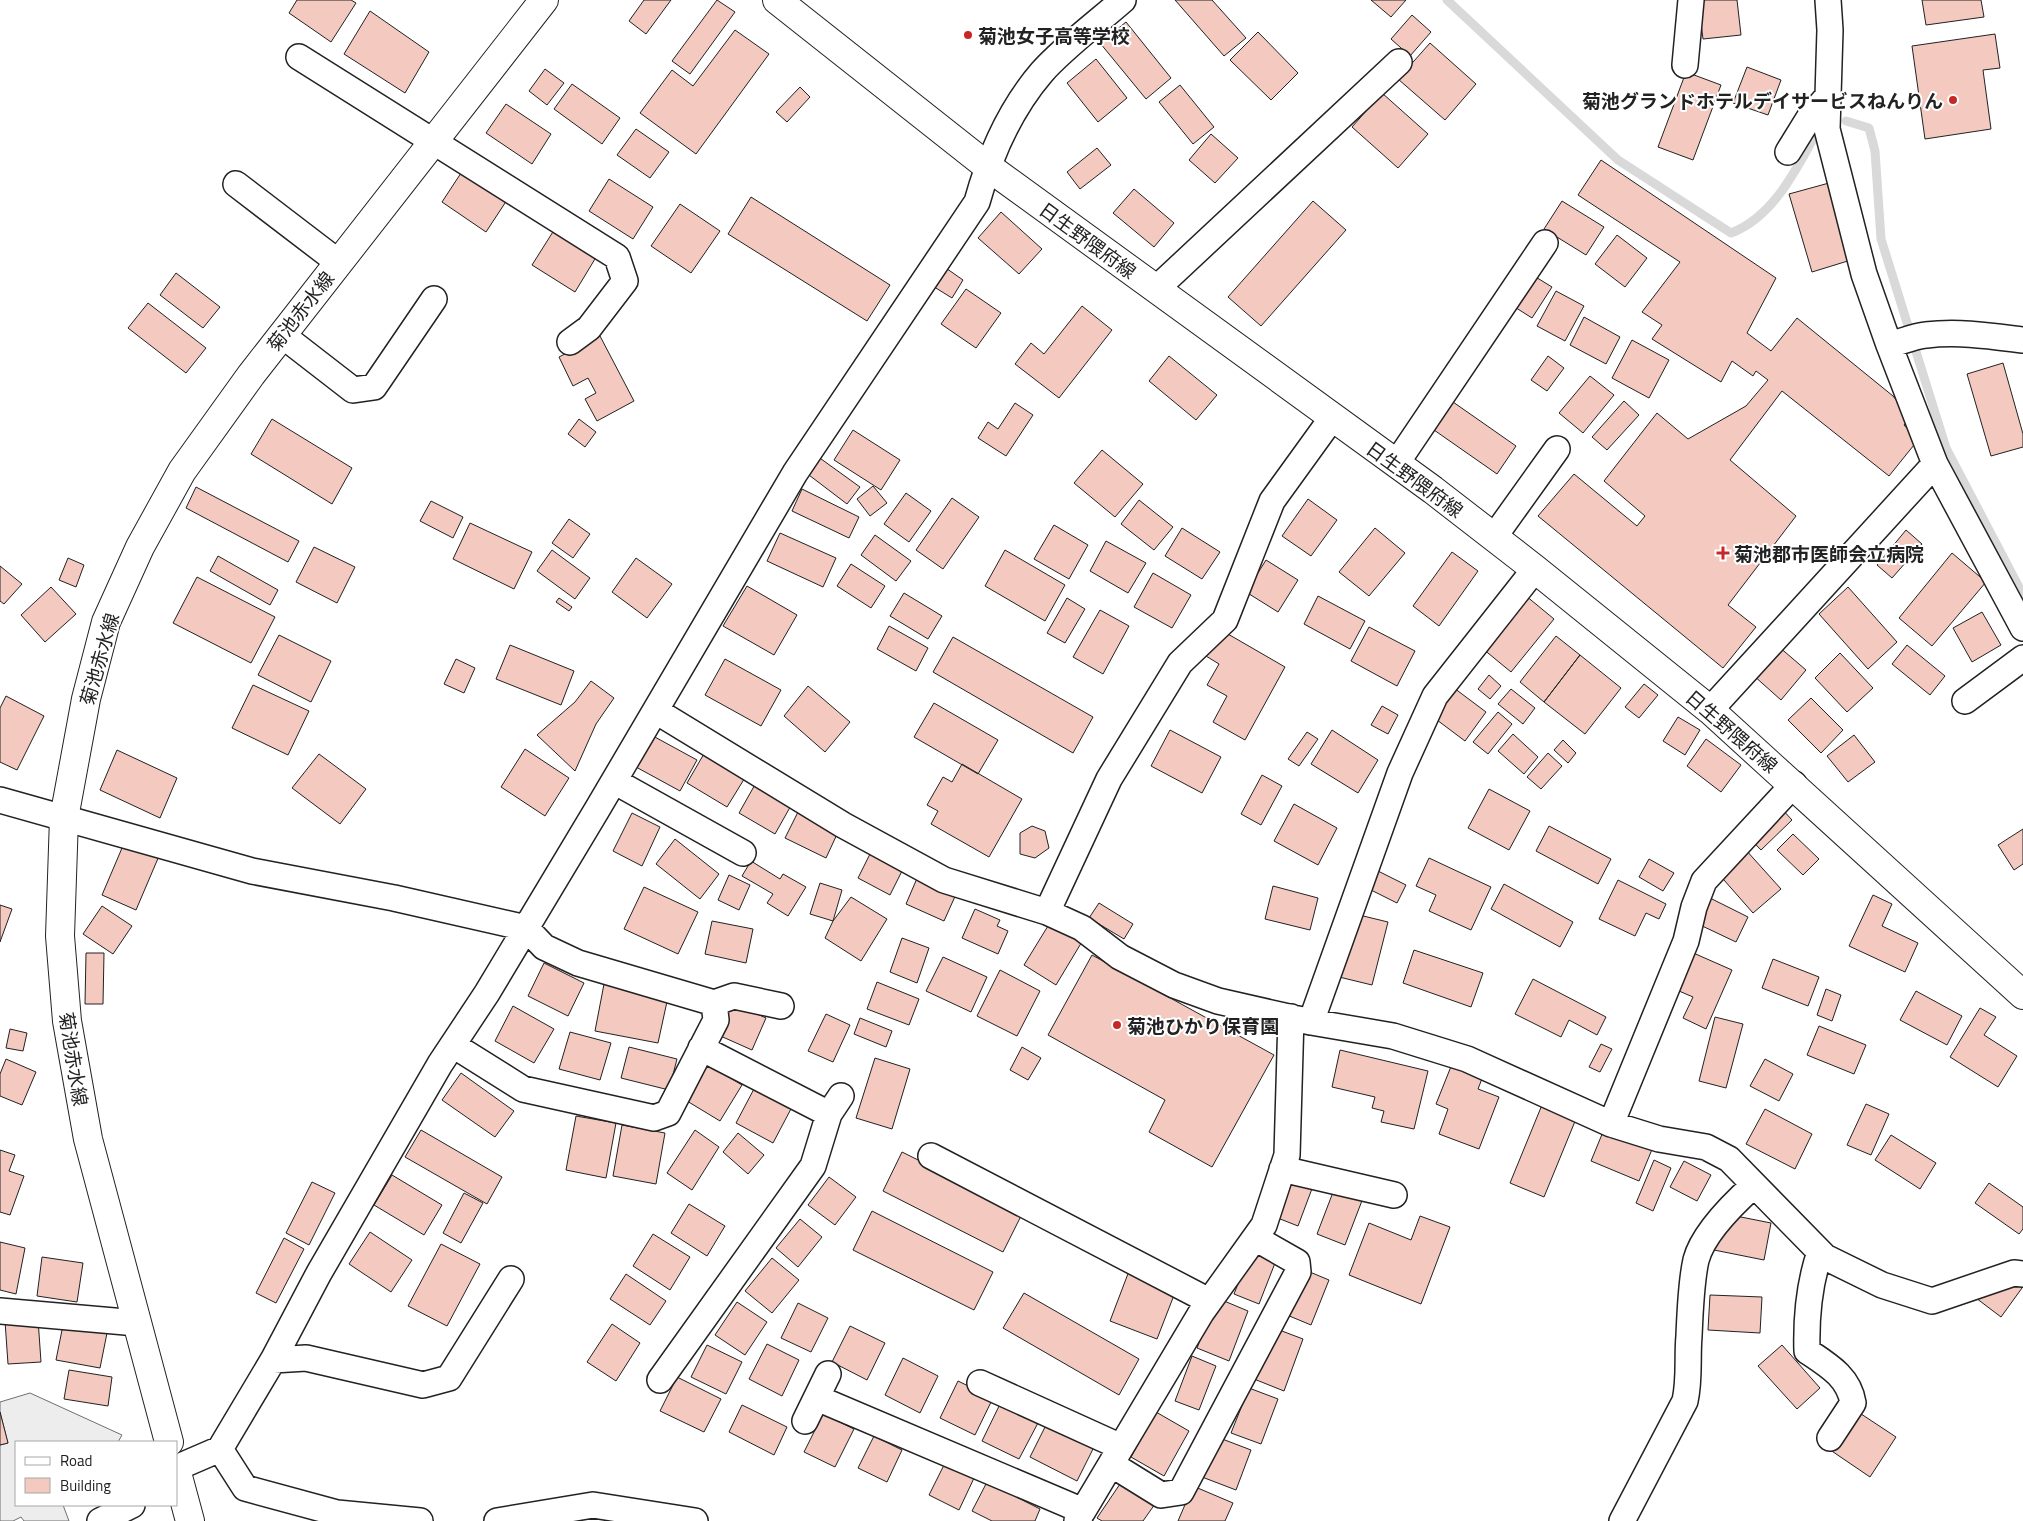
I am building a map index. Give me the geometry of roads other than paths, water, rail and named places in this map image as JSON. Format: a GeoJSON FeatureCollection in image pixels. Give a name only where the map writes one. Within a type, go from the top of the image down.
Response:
{"type":"FeatureCollection","features":[{"type":"Feature","properties":{"kind":"main road","name":"菊池赤水線"},"geometry":{"type":"LineString","coordinates":[[169,1441],[88,1139],[67,1021],[60,936],[64,818],[86,699],[110,614],[140,547],[182,471],[338,262],[544,0]]}},
{"type":"Feature","properties":{"kind":"main road","name":"日生野隈府線"},"geometry":{"type":"LineString","coordinates":[[777,0],[987,166],[1494,537],[1710,710],[1794,784],[2023,995]]}},
{"type":"Feature","properties":{"kind":"main road"},"geometry":{"type":"LineString","coordinates":[[178,1476],[190,1521]]}},
{"type":"Feature","properties":{"kind":"street"},"geometry":{"type":"LineString","coordinates":[[178,1468],[220,1449],[273,1360],[319,1273],[453,1045],[614,781],[723,592],[795,473],[977,202],[987,166],[1016,107],[1043,71],[1123,0]]}},
{"type":"Feature","properties":{"kind":"street"},"geometry":{"type":"LineString","coordinates":[[1684,65],[1690,0]]}},
{"type":"Feature","properties":{"kind":"street"},"geometry":{"type":"LineString","coordinates":[[1828,0],[1830,30],[1827,129],[1864,274],[1935,464],[2023,628]]}},
{"type":"Feature","properties":{"kind":"street"},"geometry":{"type":"LineString","coordinates":[[299,57],[617,257],[625,281],[589,328],[570,342]]}},
{"type":"Feature","properties":{"kind":"street"},"geometry":{"type":"LineString","coordinates":[[1156,289],[1399,62]]}},
{"type":"Feature","properties":{"kind":"street"},"geometry":{"type":"LineString","coordinates":[[1788,152],[1809,118],[1828,96]]}},
{"type":"Feature","properties":{"kind":"street"},"geometry":{"type":"LineString","coordinates":[[236,184],[338,262]]}},
{"type":"Feature","properties":{"kind":"street"},"geometry":{"type":"LineString","coordinates":[[1396,464],[1545,243]]}},
{"type":"Feature","properties":{"kind":"street"},"geometry":{"type":"LineString","coordinates":[[282,335],[353,390],[374,387],[434,298]]}},
{"type":"Feature","properties":{"kind":"street"},"geometry":{"type":"LineString","coordinates":[[1889,345],[1924,335],[1982,334],[2023,340]]}},
{"type":"Feature","properties":{"kind":"street"},"geometry":{"type":"LineString","coordinates":[[1047,912],[1109,779],[1180,663],[1225,620],[1272,501],[1332,418]]}},
{"type":"Feature","properties":{"kind":"street"},"geometry":{"type":"LineString","coordinates":[[1494,537],[1557,449]]}},
{"type":"Feature","properties":{"kind":"street"},"geometry":{"type":"LineString","coordinates":[[1710,710],[1935,464]]}},
{"type":"Feature","properties":{"kind":"street"},"geometry":{"type":"LineString","coordinates":[[817,1398],[1080,1516],[1209,1301],[1264,1225],[1287,1155],[1301,1019],[1400,773],[1435,696],[1534,569]]}},
{"type":"Feature","properties":{"kind":"street"},"geometry":{"type":"LineString","coordinates":[[1965,701],[2023,658]]}},
{"type":"Feature","properties":{"kind":"street"},"geometry":{"type":"LineString","coordinates":[[656,710],[843,825],[944,880],[1047,912],[1082,928],[1120,957],[1174,985],[1218,1001],[1393,1036],[1467,1059],[1611,1124],[1659,1139],[1706,1147],[1729,1159],[1825,1257],[1882,1286],[1932,1300],[2014,1273],[2023,1274]]}},
{"type":"Feature","properties":{"kind":"street"},"geometry":{"type":"LineString","coordinates":[[614,781],[743,854]]}},
{"type":"Feature","properties":{"kind":"street"},"geometry":{"type":"LineString","coordinates":[[1611,1124],[1686,941],[1694,907],[1704,881],[1794,784]]}},
{"type":"Feature","properties":{"kind":"street"},"geometry":{"type":"LineString","coordinates":[[0,800],[252,871],[412,901],[526,928],[544,947],[578,963],[714,1003],[734,996],[781,1006]]}},
{"type":"Feature","properties":{"kind":"street"},"geometry":{"type":"LineString","coordinates":[[453,1045],[523,1089],[654,1118],[668,1114],[716,1020],[714,1003]]}},
{"type":"Feature","properties":{"kind":"street"},"geometry":{"type":"LineString","coordinates":[[660,1380],[813,1166],[835,1105],[701,1048]]}},
{"type":"Feature","properties":{"kind":"street"},"geometry":{"type":"LineString","coordinates":[[931,1156],[1209,1301]]}},
{"type":"Feature","properties":{"kind":"street"},"geometry":{"type":"LineString","coordinates":[[1282,1169],[1394,1195]]}},
{"type":"Feature","properties":{"kind":"street"},"geometry":{"type":"LineString","coordinates":[[1622,1521],[1685,1401],[1688,1385],[1689,1336],[1696,1260],[1703,1243],[1734,1203],[1754,1185]]}},
{"type":"Feature","properties":{"kind":"street"},"geometry":{"type":"LineString","coordinates":[[980,1382],[1116,1455],[1162,1495],[1181,1492],[1298,1272],[1297,1262],[1255,1238]]}},
{"type":"Feature","properties":{"kind":"street"},"geometry":{"type":"LineString","coordinates":[[1820,1252],[1814,1270],[1806,1320],[1808,1351],[1840,1375],[1851,1392],[1853,1403],[1830,1438]]}},
{"type":"Feature","properties":{"kind":"street"},"geometry":{"type":"LineString","coordinates":[[273,1360],[306,1358],[423,1385],[449,1378],[511,1279]]}},
{"type":"Feature","properties":{"kind":"street"},"geometry":{"type":"LineString","coordinates":[[0,1311],[137,1323]]}},
{"type":"Feature","properties":{"kind":"street"},"geometry":{"type":"LineString","coordinates":[[805,1421],[828,1374]]}},
{"type":"Feature","properties":{"kind":"street"},"geometry":{"type":"LineString","coordinates":[[220,1449],[245,1488],[337,1513],[420,1521]]}},
{"type":"Feature","properties":{"kind":"street"},"geometry":{"type":"LineString","coordinates":[[497,1521],[593,1505],[695,1521]]}},
{"type":"Feature","properties":{"kind":"street"},"geometry":{"type":"LineString","coordinates":[[100,1521],[130,1506]]}},
{"type":"Feature","properties":{"kind":"waterway"},"geometry":{"type":"LineString","coordinates":[[1447,0],[1618,160],[1731,233],[1745,226],[1770,206],[1798,166],[1813,139]]}},
{"type":"Feature","properties":{"kind":"waterway"},"geometry":{"type":"LineString","coordinates":[[1846,121],[1869,128],[1875,151],[1881,239],[1946,448],[2023,595]]}},
{"type":"Feature","properties":{"kind":"place","name":"菊池女子高等学校"},"geometry":{"type":"Point","coordinates":[968,35]}},
{"type":"Feature","properties":{"kind":"place","name":"菊池グランドホテルデイサービスねんりん"},"geometry":{"type":"Point","coordinates":[1953,100]}},
{"type":"Feature","properties":{"kind":"place","name":"菊池郡市医師会立病院"},"geometry":{"type":"Point","coordinates":[1723,553]}},
{"type":"Feature","properties":{"kind":"place","name":"菊池ひかり保育園"},"geometry":{"type":"Point","coordinates":[1117,1025]}}]}
